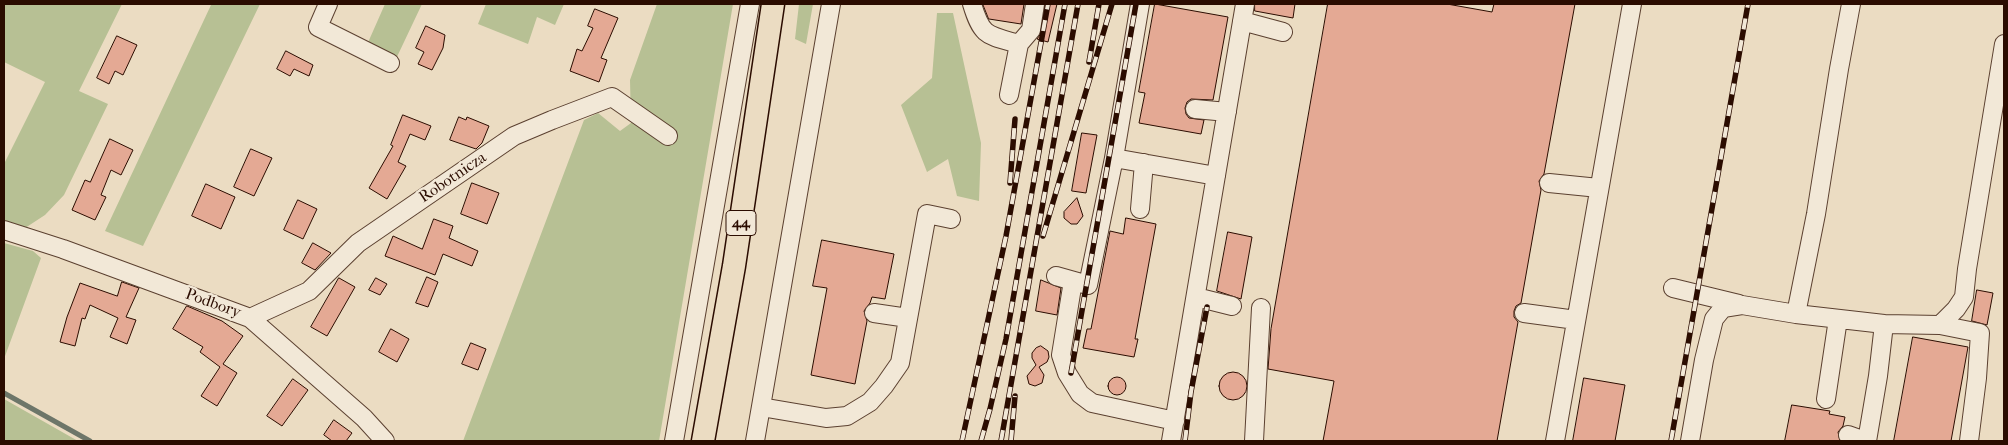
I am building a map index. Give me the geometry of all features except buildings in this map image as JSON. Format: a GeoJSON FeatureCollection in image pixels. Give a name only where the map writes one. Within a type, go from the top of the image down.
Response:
{"type":"FeatureCollection","features":[{"type":"Feature","properties":{"kind":"main road","name":"44"},"geometry":{"type":"LineString","coordinates":[[703,441],[734,266],[773,4]]}},
{"type":"Feature","properties":{"kind":"street"},"geometry":{"type":"LineString","coordinates":[[328,4],[318,27],[390,63]]}},
{"type":"Feature","properties":{"kind":"street"},"geometry":{"type":"LineString","coordinates":[[674,441],[750,4]]}},
{"type":"Feature","properties":{"kind":"street"},"geometry":{"type":"LineString","coordinates":[[755,441],[831,4]]}},
{"type":"Feature","properties":{"kind":"street"},"geometry":{"type":"LineString","coordinates":[[972,4],[978,25],[990,36],[1019,44]]}},
{"type":"Feature","properties":{"kind":"street"},"geometry":{"type":"LineString","coordinates":[[1009,96],[1019,44],[1031,30],[1035,4]]}},
{"type":"Feature","properties":{"kind":"street"},"geometry":{"type":"LineString","coordinates":[[1056,276],[1088,284],[1114,158],[1140,4]]}},
{"type":"Feature","properties":{"kind":"street"},"geometry":{"type":"LineString","coordinates":[[1171,441],[1227,112],[1227,76],[1232,46],[1242,21],[1245,4]]}},
{"type":"Feature","properties":{"kind":"street"},"geometry":{"type":"LineString","coordinates":[[1554,441],[1632,4]]}},
{"type":"Feature","properties":{"kind":"street"},"geometry":{"type":"LineString","coordinates":[[1796,314],[1816,214],[1851,4]]}},
{"type":"Feature","properties":{"kind":"street"},"geometry":{"type":"LineString","coordinates":[[1242,21],[1283,32]]}},
{"type":"Feature","properties":{"kind":"street"},"geometry":{"type":"LineString","coordinates":[[1940,325],[1956,309],[1964,297],[2004,44]]}},
{"type":"Feature","properties":{"kind":"street","name":"Robotnicza"},"geometry":{"type":"LineString","coordinates":[[250,318],[309,291],[358,243],[514,136],[612,98],[668,136]]}},
{"type":"Feature","properties":{"kind":"street"},"geometry":{"type":"LineString","coordinates":[[1195,109],[1227,112]]}},
{"type":"Feature","properties":{"kind":"street"},"geometry":{"type":"LineString","coordinates":[[1114,158],[1216,176]]}},
{"type":"Feature","properties":{"kind":"street"},"geometry":{"type":"LineString","coordinates":[[1140,209],[1144,163]]}},
{"type":"Feature","properties":{"kind":"street"},"geometry":{"type":"LineString","coordinates":[[1549,183],[1599,188]]}},
{"type":"Feature","properties":{"kind":"street"},"geometry":{"type":"LineString","coordinates":[[761,407],[826,418],[847,416],[870,402],[900,363],[927,214],[951,219]]}},
{"type":"Feature","properties":{"kind":"street","name":"Podbory"},"geometry":{"type":"LineString","coordinates":[[4,230],[63,249],[250,318],[364,418],[385,441]]}},
{"type":"Feature","properties":{"kind":"street"},"geometry":{"type":"LineString","coordinates":[[1073,281],[1061,354],[1067,373],[1080,394],[1092,403],[1175,421]]}},
{"type":"Feature","properties":{"kind":"street"},"geometry":{"type":"LineString","coordinates":[[1673,288],[1796,314],[1884,324],[1940,325],[1980,333],[1977,378],[1969,441]]}},
{"type":"Feature","properties":{"kind":"street"},"geometry":{"type":"LineString","coordinates":[[1196,297],[1232,306]]}},
{"type":"Feature","properties":{"kind":"street"},"geometry":{"type":"LineString","coordinates":[[1690,441],[1704,360],[1714,320],[1724,308],[1742,304]]}},
{"type":"Feature","properties":{"kind":"street"},"geometry":{"type":"LineString","coordinates":[[1254,441],[1261,308]]}},
{"type":"Feature","properties":{"kind":"street"},"geometry":{"type":"LineString","coordinates":[[874,313],[908,318]]}},
{"type":"Feature","properties":{"kind":"street"},"geometry":{"type":"LineString","coordinates":[[1524,313],[1576,320]]}},
{"type":"Feature","properties":{"kind":"street"},"geometry":{"type":"LineString","coordinates":[[1826,399],[1838,319]]}},
{"type":"Feature","properties":{"kind":"street"},"geometry":{"type":"LineString","coordinates":[[1848,435],[1866,441],[1878,376],[1884,324]]}},
{"type":"Feature","properties":{"kind":"green space"},"geometry":{"type":"Polygon","coordinates":[[[4,4],[122,4],[79,91],[108,104],[64,195],[45,215],[22,230],[4,225],[4,164],[45,82],[4,62],[4,4]]]}},
{"type":"Feature","properties":{"kind":"green space"},"geometry":{"type":"Polygon","coordinates":[[[209,4],[260,4],[143,246],[105,231],[211,5],[209,4]]]}},
{"type":"Feature","properties":{"kind":"green space"},"geometry":{"type":"Polygon","coordinates":[[[385,4],[422,4],[395,61],[366,47],[385,4]]]}},
{"type":"Feature","properties":{"kind":"green space"},"geometry":{"type":"Polygon","coordinates":[[[486,4],[564,4],[555,25],[537,17],[528,44],[478,24],[486,4]]]}},
{"type":"Feature","properties":{"kind":"green space"},"geometry":{"type":"Polygon","coordinates":[[[657,4],[733,4],[659,441],[463,441],[584,120],[598,113],[620,131],[631,123],[630,80],[657,4]]]}},
{"type":"Feature","properties":{"kind":"green space"},"geometry":{"type":"Polygon","coordinates":[[[799,4],[813,4],[806,44],[795,39],[799,4]]]}},
{"type":"Feature","properties":{"kind":"green space"},"geometry":{"type":"Polygon","coordinates":[[[937,13],[953,13],[981,143],[979,201],[957,196],[948,159],[927,172],[901,105],[932,78],[937,13]]]}},
{"type":"Feature","properties":{"kind":"green space"},"geometry":{"type":"Polygon","coordinates":[[[4,243],[33,251],[41,258],[4,359],[4,243]]]}},
{"type":"Feature","properties":{"kind":"green space"},"geometry":{"type":"Polygon","coordinates":[[[4,399],[78,441],[4,441],[4,399]]]}},
{"type":"Feature","properties":{"kind":"waterway"},"geometry":{"type":"LineString","coordinates":[[4,393],[90,441]]}},
{"type":"Feature","properties":{"kind":"railway"},"geometry":{"type":"LineString","coordinates":[[962,441],[1006,236],[1048,4]]}},
{"type":"Feature","properties":{"kind":"railway"},"geometry":{"type":"LineString","coordinates":[[981,441],[1006,339],[1065,4]]}},
{"type":"Feature","properties":{"kind":"railway"},"geometry":{"type":"LineString","coordinates":[[1001,441],[1078,4]]}},
{"type":"Feature","properties":{"kind":"railway"},"geometry":{"type":"LineString","coordinates":[[1089,62],[1099,4]]}},
{"type":"Feature","properties":{"kind":"railway"},"geometry":{"type":"LineString","coordinates":[[1043,236],[1112,4]]}},
{"type":"Feature","properties":{"kind":"railway"},"geometry":{"type":"LineString","coordinates":[[1071,373],[1136,4]]}},
{"type":"Feature","properties":{"kind":"railway"},"geometry":{"type":"LineString","coordinates":[[1671,441],[1748,4]]}},
{"type":"Feature","properties":{"kind":"railway"},"geometry":{"type":"LineString","coordinates":[[1010,183],[1015,119]]}},
{"type":"Feature","properties":{"kind":"railway"},"geometry":{"type":"LineString","coordinates":[[1185,441],[1191,392],[1207,307]]}},
{"type":"Feature","properties":{"kind":"railway"},"geometry":{"type":"LineString","coordinates":[[1011,441],[1015,396]]}}]}
